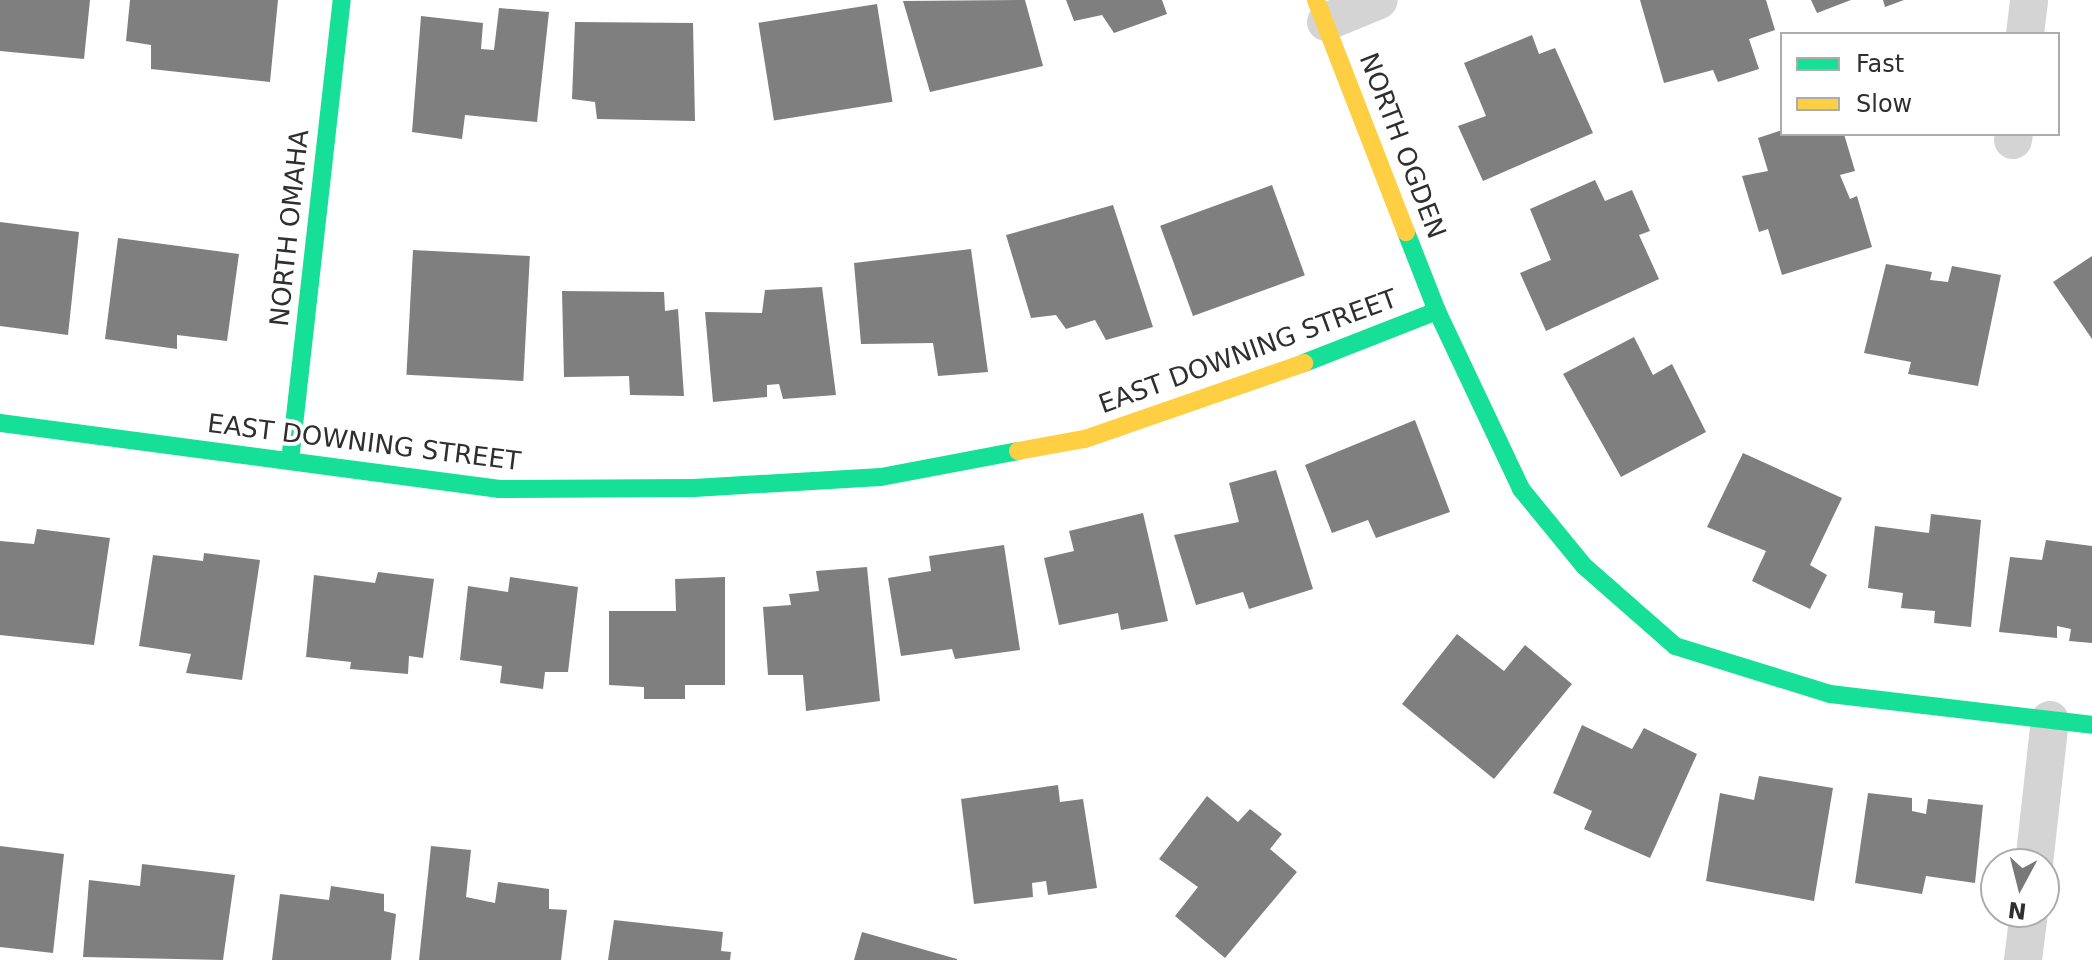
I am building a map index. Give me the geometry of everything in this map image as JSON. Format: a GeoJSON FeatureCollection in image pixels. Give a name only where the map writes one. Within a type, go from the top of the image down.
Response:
{"type":"FeatureCollection","features":[{"type":"Feature","properties":{"kind":"street","name":"NORTH OMAHA"},"geometry":{"type":"LineString","coordinates":[[290,461],[342,0]]}},
{"type":"Feature","properties":{"kind":"street"},"geometry":{"type":"LineString","coordinates":[[1321,11],[1379,0]]}},
{"type":"Feature","properties":{"kind":"street"},"geometry":{"type":"LineString","coordinates":[[2025,32],[2029,0]]}},
{"type":"Feature","properties":{"kind":"street","name":"NORTH OGDEN"},"geometry":{"type":"LineString","coordinates":[[1321,11],[1437,311]]}},
{"type":"Feature","properties":{"kind":"street","name":"EAST DOWNING STREET"},"geometry":{"type":"LineString","coordinates":[[0,423],[500,489],[694,488],[881,477],[1085,439],[1246,386],[1437,311],[1521,489],[1584,566],[1675,646],[1830,694],[2092,725]]}},
{"type":"Feature","properties":{"kind":"street"},"geometry":{"type":"LineString","coordinates":[[2036,848],[2050,720]]}},
{"type":"Feature","properties":{"kind":"street"},"geometry":{"type":"LineString","coordinates":[[2023,960],[2027,928]]}},
{"type":"Feature","properties":{"kind":"building"},"geometry":{"type":"Polygon","coordinates":[[[0,0],[90,0],[84,59],[0,51],[0,0]]]}},
{"type":"Feature","properties":{"kind":"building"},"geometry":{"type":"Polygon","coordinates":[[[130,0],[278,0],[270,82],[151,69],[151,45],[126,41],[130,0]]]}},
{"type":"Feature","properties":{"kind":"building"},"geometry":{"type":"Polygon","coordinates":[[[1025,0],[1043,66],[930,92],[903,1],[1025,0]]]}},
{"type":"Feature","properties":{"kind":"building"},"geometry":{"type":"Polygon","coordinates":[[[1066,0],[1162,0],[1167,14],[1114,33],[1102,15],[1074,21],[1066,0]]]}},
{"type":"Feature","properties":{"kind":"building"},"geometry":{"type":"Polygon","coordinates":[[[1640,0],[1766,0],[1775,30],[1749,39],[1759,69],[1718,82],[1713,70],[1664,83],[1640,0]]]}},
{"type":"Feature","properties":{"kind":"building"},"geometry":{"type":"Polygon","coordinates":[[[1811,0],[1851,0],[1817,13],[1811,0]]]}},
{"type":"Feature","properties":{"kind":"building"},"geometry":{"type":"Polygon","coordinates":[[[1883,0],[1904,0],[1885,7],[1883,0]]]}},
{"type":"Feature","properties":{"kind":"building"},"geometry":{"type":"Polygon","coordinates":[[[877,4],[892,102],[774,121],[758,23],[877,4]]]}},
{"type":"Feature","properties":{"kind":"building"},"geometry":{"type":"Polygon","coordinates":[[[499,8],[549,12],[537,122],[465,115],[462,139],[412,132],[421,16],[483,23],[481,49],[494,50],[499,8]]]}},
{"type":"Feature","properties":{"kind":"building"},"geometry":{"type":"Polygon","coordinates":[[[575,22],[693,23],[695,121],[597,119],[595,102],[572,99],[575,22]]]}},
{"type":"Feature","properties":{"kind":"building"},"geometry":{"type":"Polygon","coordinates":[[[1532,35],[1539,54],[1555,48],[1593,133],[1483,181],[1458,126],[1486,116],[1464,63],[1532,35]]]}},
{"type":"Feature","properties":{"kind":"building"},"geometry":{"type":"Polygon","coordinates":[[[1780,131],[1780,136],[1845,136],[1855,171],[1840,175],[1850,199],[1857,196],[1872,247],[1782,275],[1768,229],[1759,232],[1742,176],[1768,171],[1758,138],[1780,131]]]}},
{"type":"Feature","properties":{"kind":"building"},"geometry":{"type":"Polygon","coordinates":[[[1595,180],[1605,201],[1632,190],[1650,231],[1639,235],[1659,279],[1546,331],[1520,273],[1551,260],[1530,209],[1595,180]]]}},
{"type":"Feature","properties":{"kind":"building"},"geometry":{"type":"Polygon","coordinates":[[[1272,185],[1305,275],[1193,316],[1160,226],[1272,185]]]}},
{"type":"Feature","properties":{"kind":"building"},"geometry":{"type":"Polygon","coordinates":[[[1113,205],[1153,327],[1106,340],[1095,320],[1066,329],[1056,315],[1031,318],[1006,235],[1113,205]]]}},
{"type":"Feature","properties":{"kind":"building"},"geometry":{"type":"Polygon","coordinates":[[[0,222],[79,232],[68,335],[0,326],[0,222]]]}},
{"type":"Feature","properties":{"kind":"building"},"geometry":{"type":"Polygon","coordinates":[[[118,238],[239,254],[227,341],[177,335],[177,349],[105,339],[118,238]]]}},
{"type":"Feature","properties":{"kind":"building"},"geometry":{"type":"Polygon","coordinates":[[[971,249],[988,372],[938,376],[933,343],[861,344],[854,263],[971,249]]]}},
{"type":"Feature","properties":{"kind":"building"},"geometry":{"type":"Polygon","coordinates":[[[413,250],[530,256],[523,381],[406,375],[413,250]]]}},
{"type":"Feature","properties":{"kind":"building"},"geometry":{"type":"Polygon","coordinates":[[[2092,256],[2092,339],[2053,282],[2092,256]]]}},
{"type":"Feature","properties":{"kind":"building"},"geometry":{"type":"Polygon","coordinates":[[[1886,264],[1932,272],[1930,280],[1948,282],[1952,266],[2001,275],[1978,386],[1908,374],[1911,362],[1864,353],[1886,264]]]}},
{"type":"Feature","properties":{"kind":"building"},"geometry":{"type":"Polygon","coordinates":[[[822,287],[836,395],[783,399],[779,384],[767,385],[767,397],[713,402],[705,312],[762,313],[765,290],[822,287]]]}},
{"type":"Feature","properties":{"kind":"building"},"geometry":{"type":"Polygon","coordinates":[[[562,291],[664,292],[665,311],[678,309],[684,396],[630,395],[629,376],[564,377],[562,291]]]}},
{"type":"Feature","properties":{"kind":"building"},"geometry":{"type":"Polygon","coordinates":[[[1634,337],[1653,375],[1672,364],[1706,432],[1621,477],[1563,374],[1634,337]]]}},
{"type":"Feature","properties":{"kind":"building"},"geometry":{"type":"Polygon","coordinates":[[[1415,420],[1450,512],[1376,538],[1368,520],[1332,533],[1305,465],[1415,420]]]}},
{"type":"Feature","properties":{"kind":"building"},"geometry":{"type":"Polygon","coordinates":[[[1743,453],[1842,498],[1810,565],[1827,575],[1810,609],[1752,581],[1766,551],[1707,527],[1743,453]]]}},
{"type":"Feature","properties":{"kind":"building"},"geometry":{"type":"Polygon","coordinates":[[[1276,470],[1313,589],[1249,609],[1243,592],[1196,605],[1174,535],[1239,522],[1229,483],[1276,470]]]}},
{"type":"Feature","properties":{"kind":"building"},"geometry":{"type":"Polygon","coordinates":[[[1143,513],[1168,621],[1121,630],[1118,613],[1059,625],[1044,558],[1074,551],[1069,531],[1143,513]]]}},
{"type":"Feature","properties":{"kind":"building"},"geometry":{"type":"Polygon","coordinates":[[[1931,514],[1981,520],[1971,627],[1934,623],[1935,611],[1901,608],[1903,593],[1868,588],[1875,526],[1929,533],[1931,514]]]}},
{"type":"Feature","properties":{"kind":"building"},"geometry":{"type":"Polygon","coordinates":[[[37,529],[110,538],[94,645],[0,635],[0,541],[34,544],[37,529]]]}},
{"type":"Feature","properties":{"kind":"building"},"geometry":{"type":"Polygon","coordinates":[[[2046,540],[2092,546],[2092,643],[2069,641],[2071,629],[2057,626],[2057,638],[1999,632],[2010,557],[2042,560],[2046,540]]]}},
{"type":"Feature","properties":{"kind":"building"},"geometry":{"type":"Polygon","coordinates":[[[1004,545],[1020,650],[955,659],[952,649],[901,656],[888,578],[931,571],[929,556],[1004,545]]]}},
{"type":"Feature","properties":{"kind":"building"},"geometry":{"type":"Polygon","coordinates":[[[204,553],[260,560],[242,680],[186,673],[191,654],[139,646],[153,555],[203,561],[204,553]]]}},
{"type":"Feature","properties":{"kind":"building"},"geometry":{"type":"Polygon","coordinates":[[[867,567],[880,701],[806,711],[803,675],[768,675],[763,607],[791,605],[789,594],[819,591],[816,571],[867,567]]]}},
{"type":"Feature","properties":{"kind":"building"},"geometry":{"type":"Polygon","coordinates":[[[378,572],[434,579],[423,658],[409,656],[408,674],[350,669],[351,662],[306,657],[314,575],[375,583],[378,572]]]}},
{"type":"Feature","properties":{"kind":"building"},"geometry":{"type":"Polygon","coordinates":[[[510,577],[578,587],[568,672],[545,672],[543,689],[500,683],[502,666],[460,660],[468,586],[508,592],[510,577]]]}},
{"type":"Feature","properties":{"kind":"building"},"geometry":{"type":"Polygon","coordinates":[[[725,577],[725,685],[685,685],[685,699],[644,699],[644,687],[609,685],[609,611],[676,611],[675,579],[725,577]]]}},
{"type":"Feature","properties":{"kind":"building"},"geometry":{"type":"Polygon","coordinates":[[[1457,634],[1504,671],[1525,645],[1572,684],[1494,779],[1402,704],[1457,634]]]}},
{"type":"Feature","properties":{"kind":"building"},"geometry":{"type":"Polygon","coordinates":[[[1582,725],[1632,749],[1644,728],[1697,754],[1650,858],[1584,829],[1592,811],[1553,793],[1582,725]]]}},
{"type":"Feature","properties":{"kind":"building"},"geometry":{"type":"Polygon","coordinates":[[[1759,776],[1833,788],[1814,901],[1706,881],[1720,793],[1754,800],[1759,776]]]}},
{"type":"Feature","properties":{"kind":"building"},"geometry":{"type":"Polygon","coordinates":[[[1058,785],[1060,802],[1083,799],[1097,888],[1048,895],[1046,881],[1032,883],[1033,897],[974,904],[961,799],[1058,785]]]}},
{"type":"Feature","properties":{"kind":"building"},"geometry":{"type":"Polygon","coordinates":[[[1868,793],[1912,798],[1912,811],[1926,814],[1928,799],[1983,805],[1975,883],[1926,876],[1922,894],[1855,883],[1868,793]]]}},
{"type":"Feature","properties":{"kind":"building"},"geometry":{"type":"Polygon","coordinates":[[[1207,796],[1238,822],[1250,809],[1282,834],[1270,849],[1297,872],[1225,958],[1175,916],[1198,887],[1159,859],[1207,796]]]}},
{"type":"Feature","properties":{"kind":"building"},"geometry":{"type":"Polygon","coordinates":[[[0,846],[64,854],[53,953],[0,947],[0,846]]]}},
{"type":"Feature","properties":{"kind":"building"},"geometry":{"type":"Polygon","coordinates":[[[431,846],[471,850],[466,897],[495,903],[498,882],[549,889],[549,909],[567,910],[561,960],[419,960],[431,846]]]}},
{"type":"Feature","properties":{"kind":"building"},"geometry":{"type":"Polygon","coordinates":[[[142,864],[235,875],[223,960],[83,957],[89,880],[140,886],[142,864]]]}},
{"type":"Feature","properties":{"kind":"building"},"geometry":{"type":"Polygon","coordinates":[[[331,886],[384,894],[384,911],[396,914],[391,960],[272,960],[280,894],[329,900],[331,886]]]}},
{"type":"Feature","properties":{"kind":"building"},"geometry":{"type":"Polygon","coordinates":[[[614,920],[723,932],[721,951],[731,952],[730,960],[608,960],[614,920]]]}},
{"type":"Feature","properties":{"kind":"building"},"geometry":{"type":"Polygon","coordinates":[[[862,932],[957,959],[957,960],[854,960],[862,932]]]}},
{"type":"Feature","properties":{"kind":"traffic: fast"},"geometry":{"type":"LineString","coordinates":[[290,461],[342,0]]}},
{"type":"Feature","properties":{"kind":"traffic: fast"},"geometry":{"type":"LineString","coordinates":[[1406,232],[1437,311],[1521,489],[1584,566],[1675,646],[1830,694],[2092,725]]}},
{"type":"Feature","properties":{"kind":"traffic: fast"},"geometry":{"type":"LineString","coordinates":[[1304,363],[1437,311]]}},
{"type":"Feature","properties":{"kind":"traffic: fast"},"geometry":{"type":"LineString","coordinates":[[0,423],[500,489],[694,488],[881,477],[1018,451]]}},
{"type":"Feature","properties":{"kind":"traffic: slow"},"geometry":{"type":"LineString","coordinates":[[1316,0],[1406,232]]}},
{"type":"Feature","properties":{"kind":"traffic: slow"},"geometry":{"type":"LineString","coordinates":[[1018,451],[1085,439],[1304,363]]}}]}
